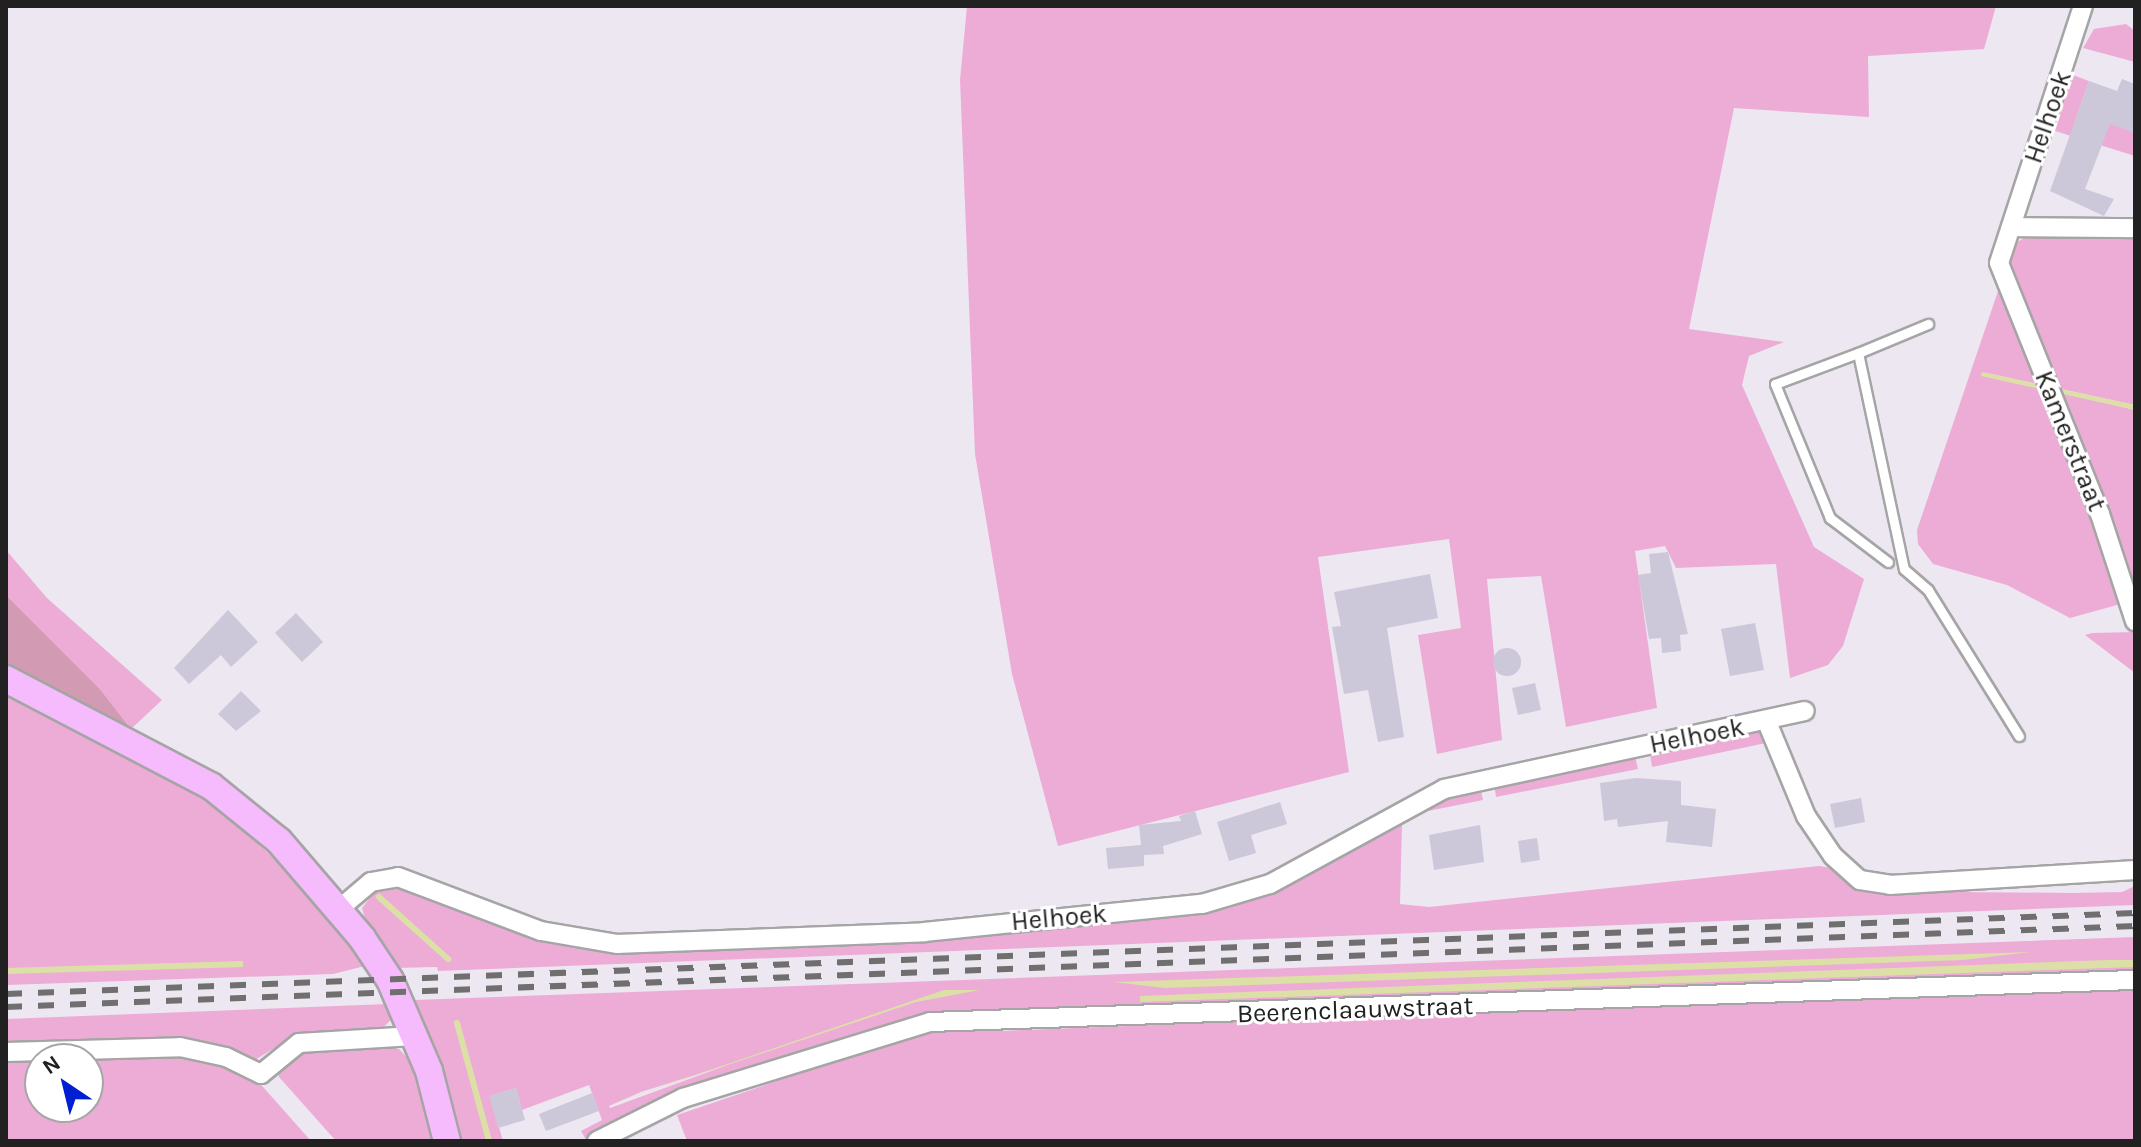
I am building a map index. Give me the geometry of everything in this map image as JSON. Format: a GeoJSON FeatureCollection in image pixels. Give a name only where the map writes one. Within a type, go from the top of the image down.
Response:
{"type":"FeatureCollection","features":[{"type":"Feature","properties":{"kind":"street","name":"Helhoek"},"geometry":{"type":"LineString","coordinates":[[1999,263],[2083,6]]}},
{"type":"Feature","properties":{"kind":"street"},"geometry":{"type":"LineString","coordinates":[[2011,227],[2135,228]]}},
{"type":"Feature","properties":{"kind":"street","name":"Kamerstraat"},"geometry":{"type":"LineString","coordinates":[[1999,263],[2100,514],[2135,621]]}},
{"type":"Feature","properties":{"kind":"street"},"geometry":{"type":"LineString","coordinates":[[6,679],[211,786],[279,841],[339,909],[390,980],[414,1036],[447,1141]]}},
{"type":"Feature","properties":{"kind":"street","name":"Helhoek"},"geometry":{"type":"LineString","coordinates":[[339,909],[371,882],[398,877],[541,931],[618,944],[924,932],[1202,904],[1283,878],[1444,789],[1767,722],[1805,711]]}},
{"type":"Feature","properties":{"kind":"street","name":"Helhoek"},"geometry":{"type":"LineString","coordinates":[[1767,722],[1806,816],[1833,856],[1860,880],[1890,885],[2135,870]]}},
{"type":"Feature","properties":{"kind":"street","name":"Beerenclaauwstraat"},"geometry":{"type":"LineString","coordinates":[[597,1141],[683,1098],[930,1022],[2135,980]]}},
{"type":"Feature","properties":{"kind":"street"},"geometry":{"type":"LineString","coordinates":[[6,1052],[180,1047],[226,1057],[261,1074],[299,1043],[414,1036]]}},
{"type":"Feature","properties":{"kind":"lane"},"geometry":{"type":"LineString","coordinates":[[1888,562],[1830,518],[1775,384],[1928,324]]}},
{"type":"Feature","properties":{"kind":"lane"},"geometry":{"type":"LineString","coordinates":[[1858,353],[1904,569],[1928,590],[2019,736]]}},
{"type":"Feature","properties":{"kind":"shaded area"},"geometry":{"type":"Polygon","coordinates":[[[967,6],[1996,6],[1984,49],[1868,56],[1869,117],[1734,108],[1689,329],[1784,342],[1749,356],[1742,385],[1814,547],[1864,579],[1843,646],[1828,665],[1790,678],[1776,564],[1676,568],[1665,546],[1635,551],[1657,708],[1566,727],[1541,576],[1487,579],[1502,740],[1437,754],[1418,635],[1461,628],[1449,539],[1318,557],[1349,772],[1058,846],[1012,674],[975,454],[960,80],[967,6]]]}},
{"type":"Feature","properties":{"kind":"shaded area"},"geometry":{"type":"Polygon","coordinates":[[[2126,24],[2135,31],[2135,62],[2083,48],[2094,29],[2126,24]]]}},
{"type":"Feature","properties":{"kind":"shaded area"},"geometry":{"type":"Polygon","coordinates":[[[2073,75],[2089,81],[2075,121],[2110,121],[2135,133],[2135,156],[2052,130],[2073,75]]]}},
{"type":"Feature","properties":{"kind":"shaded area"},"geometry":{"type":"Polygon","coordinates":[[[2135,234],[2135,405],[1982,372],[2135,410],[2135,577],[2128,584],[2132,589],[2117,605],[2070,618],[2007,585],[1933,564],[1918,544],[1917,530],[2014,244],[2029,235],[2135,234]]]}},
{"type":"Feature","properties":{"kind":"shaded area"},"geometry":{"type":"Polygon","coordinates":[[[1982,372],[2135,405],[2135,410],[1981,376],[1982,372]]]}},
{"type":"Feature","properties":{"kind":"shaded area"},"geometry":{"type":"Polygon","coordinates":[[[6,550],[47,598],[162,700],[131,729],[100,689],[6,595],[6,550]]]}},
{"type":"Feature","properties":{"kind":"shaded area"},"geometry":{"type":"Polygon","coordinates":[[[6,595],[100,689],[131,729],[6,665],[6,595]]]}},
{"type":"Feature","properties":{"kind":"shaded area"},"geometry":{"type":"Polygon","coordinates":[[[2135,632],[2135,673],[2085,635],[2092,633],[2135,632]]]}},
{"type":"Feature","properties":{"kind":"shaded area"},"geometry":{"type":"Polygon","coordinates":[[[6,691],[213,802],[292,875],[365,966],[333,974],[6,985],[6,691]]]}},
{"type":"Feature","properties":{"kind":"shaded area"},"geometry":{"type":"Polygon","coordinates":[[[1762,729],[1766,743],[1652,767],[1650,753],[1762,729]]]}},
{"type":"Feature","properties":{"kind":"shaded area"},"geometry":{"type":"Polygon","coordinates":[[[1635,756],[1638,769],[1496,797],[1494,783],[1635,756]]]}},
{"type":"Feature","properties":{"kind":"shaded area"},"geometry":{"type":"Polygon","coordinates":[[[1480,787],[1483,800],[1418,813],[1402,824],[1400,904],[1429,907],[1819,866],[1839,869],[1859,891],[2073,893],[2122,892],[2135,886],[2135,905],[438,971],[437,967],[395,968],[368,929],[362,908],[378,888],[402,886],[539,940],[602,951],[933,938],[1181,914],[1219,909],[1279,889],[1436,801],[1480,787]]]}},
{"type":"Feature","properties":{"kind":"shaded area"},"geometry":{"type":"Polygon","coordinates":[[[2135,937],[2135,973],[921,1017],[660,1099],[586,1140],[581,1131],[602,1120],[589,1085],[522,1110],[516,1088],[490,1096],[503,1141],[459,1141],[414,1009],[418,1007],[414,1000],[2135,937]],[[730,1064],[641,1092],[610,1108],[730,1064]]]}},
{"type":"Feature","properties":{"kind":"shaded area"},"geometry":{"type":"Polygon","coordinates":[[[2031,952],[1963,960],[1165,988],[1114,982],[2031,952]]]}},
{"type":"Feature","properties":{"kind":"shaded area"},"geometry":{"type":"Polygon","coordinates":[[[2133,960],[2135,967],[1140,1002],[1140,996],[2133,960]]]}},
{"type":"Feature","properties":{"kind":"shaded area"},"geometry":{"type":"Polygon","coordinates":[[[243,961],[243,967],[6,974],[6,968],[243,961]]]}},
{"type":"Feature","properties":{"kind":"shaded area"},"geometry":{"type":"Polygon","coordinates":[[[2135,987],[2135,1141],[687,1141],[677,1115],[927,1030],[999,1031],[2135,987]]]}},
{"type":"Feature","properties":{"kind":"shaded area"},"geometry":{"type":"Polygon","coordinates":[[[944,990],[980,990],[916,1002],[608,1105],[944,990]]]}},
{"type":"Feature","properties":{"kind":"shaded area"},"geometry":{"type":"Polygon","coordinates":[[[387,1004],[391,1020],[378,1032],[294,1036],[253,1061],[104,1052],[104,1043],[24,1043],[24,1047],[6,1046],[6,1019],[387,1004]]]}},
{"type":"Feature","properties":{"kind":"shaded area"},"geometry":{"type":"Polygon","coordinates":[[[384,1045],[399,1049],[415,1066],[433,1141],[336,1141],[279,1077],[278,1070],[299,1051],[384,1045]]]}},
{"type":"Feature","properties":{"kind":"shaded area"},"geometry":{"type":"Polygon","coordinates":[[[164,1053],[218,1061],[256,1079],[311,1141],[6,1141],[6,1059],[24,1058],[24,1123],[104,1123],[104,1055],[164,1053]]]}},
{"type":"Feature","properties":{"kind":"building"},"geometry":{"type":"Polygon","coordinates":[[[2122,79],[2135,84],[2135,133],[2110,124],[2085,189],[2114,199],[2104,216],[2050,191],[2089,81],[2117,91],[2122,79]]]}},
{"type":"Feature","properties":{"kind":"building"},"geometry":{"type":"Polygon","coordinates":[[[1668,552],[1688,634],[1680,635],[1681,651],[1662,653],[1661,638],[1649,639],[1638,575],[1651,573],[1649,554],[1668,552]]]}},
{"type":"Feature","properties":{"kind":"building"},"geometry":{"type":"Polygon","coordinates":[[[1430,574],[1438,618],[1387,628],[1404,737],[1378,742],[1368,690],[1344,694],[1332,627],[1341,626],[1334,592],[1430,574]]]}},
{"type":"Feature","properties":{"kind":"building"},"geometry":{"type":"Polygon","coordinates":[[[228,610],[258,642],[231,667],[221,655],[189,684],[174,668],[228,610]]]}},
{"type":"Feature","properties":{"kind":"building"},"geometry":{"type":"Polygon","coordinates":[[[296,613],[323,642],[302,662],[275,633],[296,613]]]}},
{"type":"Feature","properties":{"kind":"building"},"geometry":{"type":"Polygon","coordinates":[[[1755,623],[1764,670],[1730,676],[1721,629],[1755,623]]]}},
{"type":"Feature","properties":{"kind":"building"},"geometry":{"type":"Polygon","coordinates":[[[1507,648],[1517,652],[1521,662],[1517,672],[1507,676],[1497,672],[1493,662],[1497,652],[1507,648]]]}},
{"type":"Feature","properties":{"kind":"building"},"geometry":{"type":"Polygon","coordinates":[[[1535,683],[1541,710],[1518,715],[1512,688],[1535,683]]]}},
{"type":"Feature","properties":{"kind":"building"},"geometry":{"type":"Polygon","coordinates":[[[241,691],[261,711],[236,731],[218,714],[241,691]]]}},
{"type":"Feature","properties":{"kind":"building"},"geometry":{"type":"Polygon","coordinates":[[[1636,778],[1681,781],[1681,805],[1716,809],[1712,847],[1666,842],[1668,821],[1618,827],[1617,819],[1604,821],[1600,783],[1636,778]]]}},
{"type":"Feature","properties":{"kind":"building"},"geometry":{"type":"Polygon","coordinates":[[[1861,798],[1865,822],[1835,828],[1830,804],[1861,798]]]}},
{"type":"Feature","properties":{"kind":"building"},"geometry":{"type":"Polygon","coordinates":[[[1280,802],[1287,824],[1251,835],[1256,853],[1229,861],[1217,822],[1280,802]]]}},
{"type":"Feature","properties":{"kind":"building"},"geometry":{"type":"Polygon","coordinates":[[[1195,811],[1202,834],[1163,846],[1164,854],[1144,855],[1144,866],[1108,869],[1106,848],[1141,845],[1139,825],[1181,821],[1179,816],[1195,811]]]}},
{"type":"Feature","properties":{"kind":"building"},"geometry":{"type":"Polygon","coordinates":[[[1480,825],[1484,862],[1434,870],[1429,835],[1480,825]]]}},
{"type":"Feature","properties":{"kind":"building"},"geometry":{"type":"Polygon","coordinates":[[[1537,838],[1540,860],[1521,863],[1518,841],[1537,838]]]}},
{"type":"Feature","properties":{"kind":"building"},"geometry":{"type":"Polygon","coordinates":[[[516,1088],[525,1120],[498,1128],[489,1096],[516,1088]]]}},
{"type":"Feature","properties":{"kind":"building"},"geometry":{"type":"Polygon","coordinates":[[[592,1093],[599,1111],[546,1131],[539,1114],[592,1093]]]}},
{"type":"Feature","properties":{"kind":"waterway"},"geometry":{"type":"LineString","coordinates":[[379,897],[448,959]]}},
{"type":"Feature","properties":{"kind":"waterway"},"geometry":{"type":"LineString","coordinates":[[457,1023],[489,1141]]}},
{"type":"Feature","properties":{"kind":"railway"},"geometry":{"type":"LineString","coordinates":[[6,994],[2135,913]]}},
{"type":"Feature","properties":{"kind":"railway"},"geometry":{"type":"LineString","coordinates":[[6,1007],[2135,926]]}}]}
